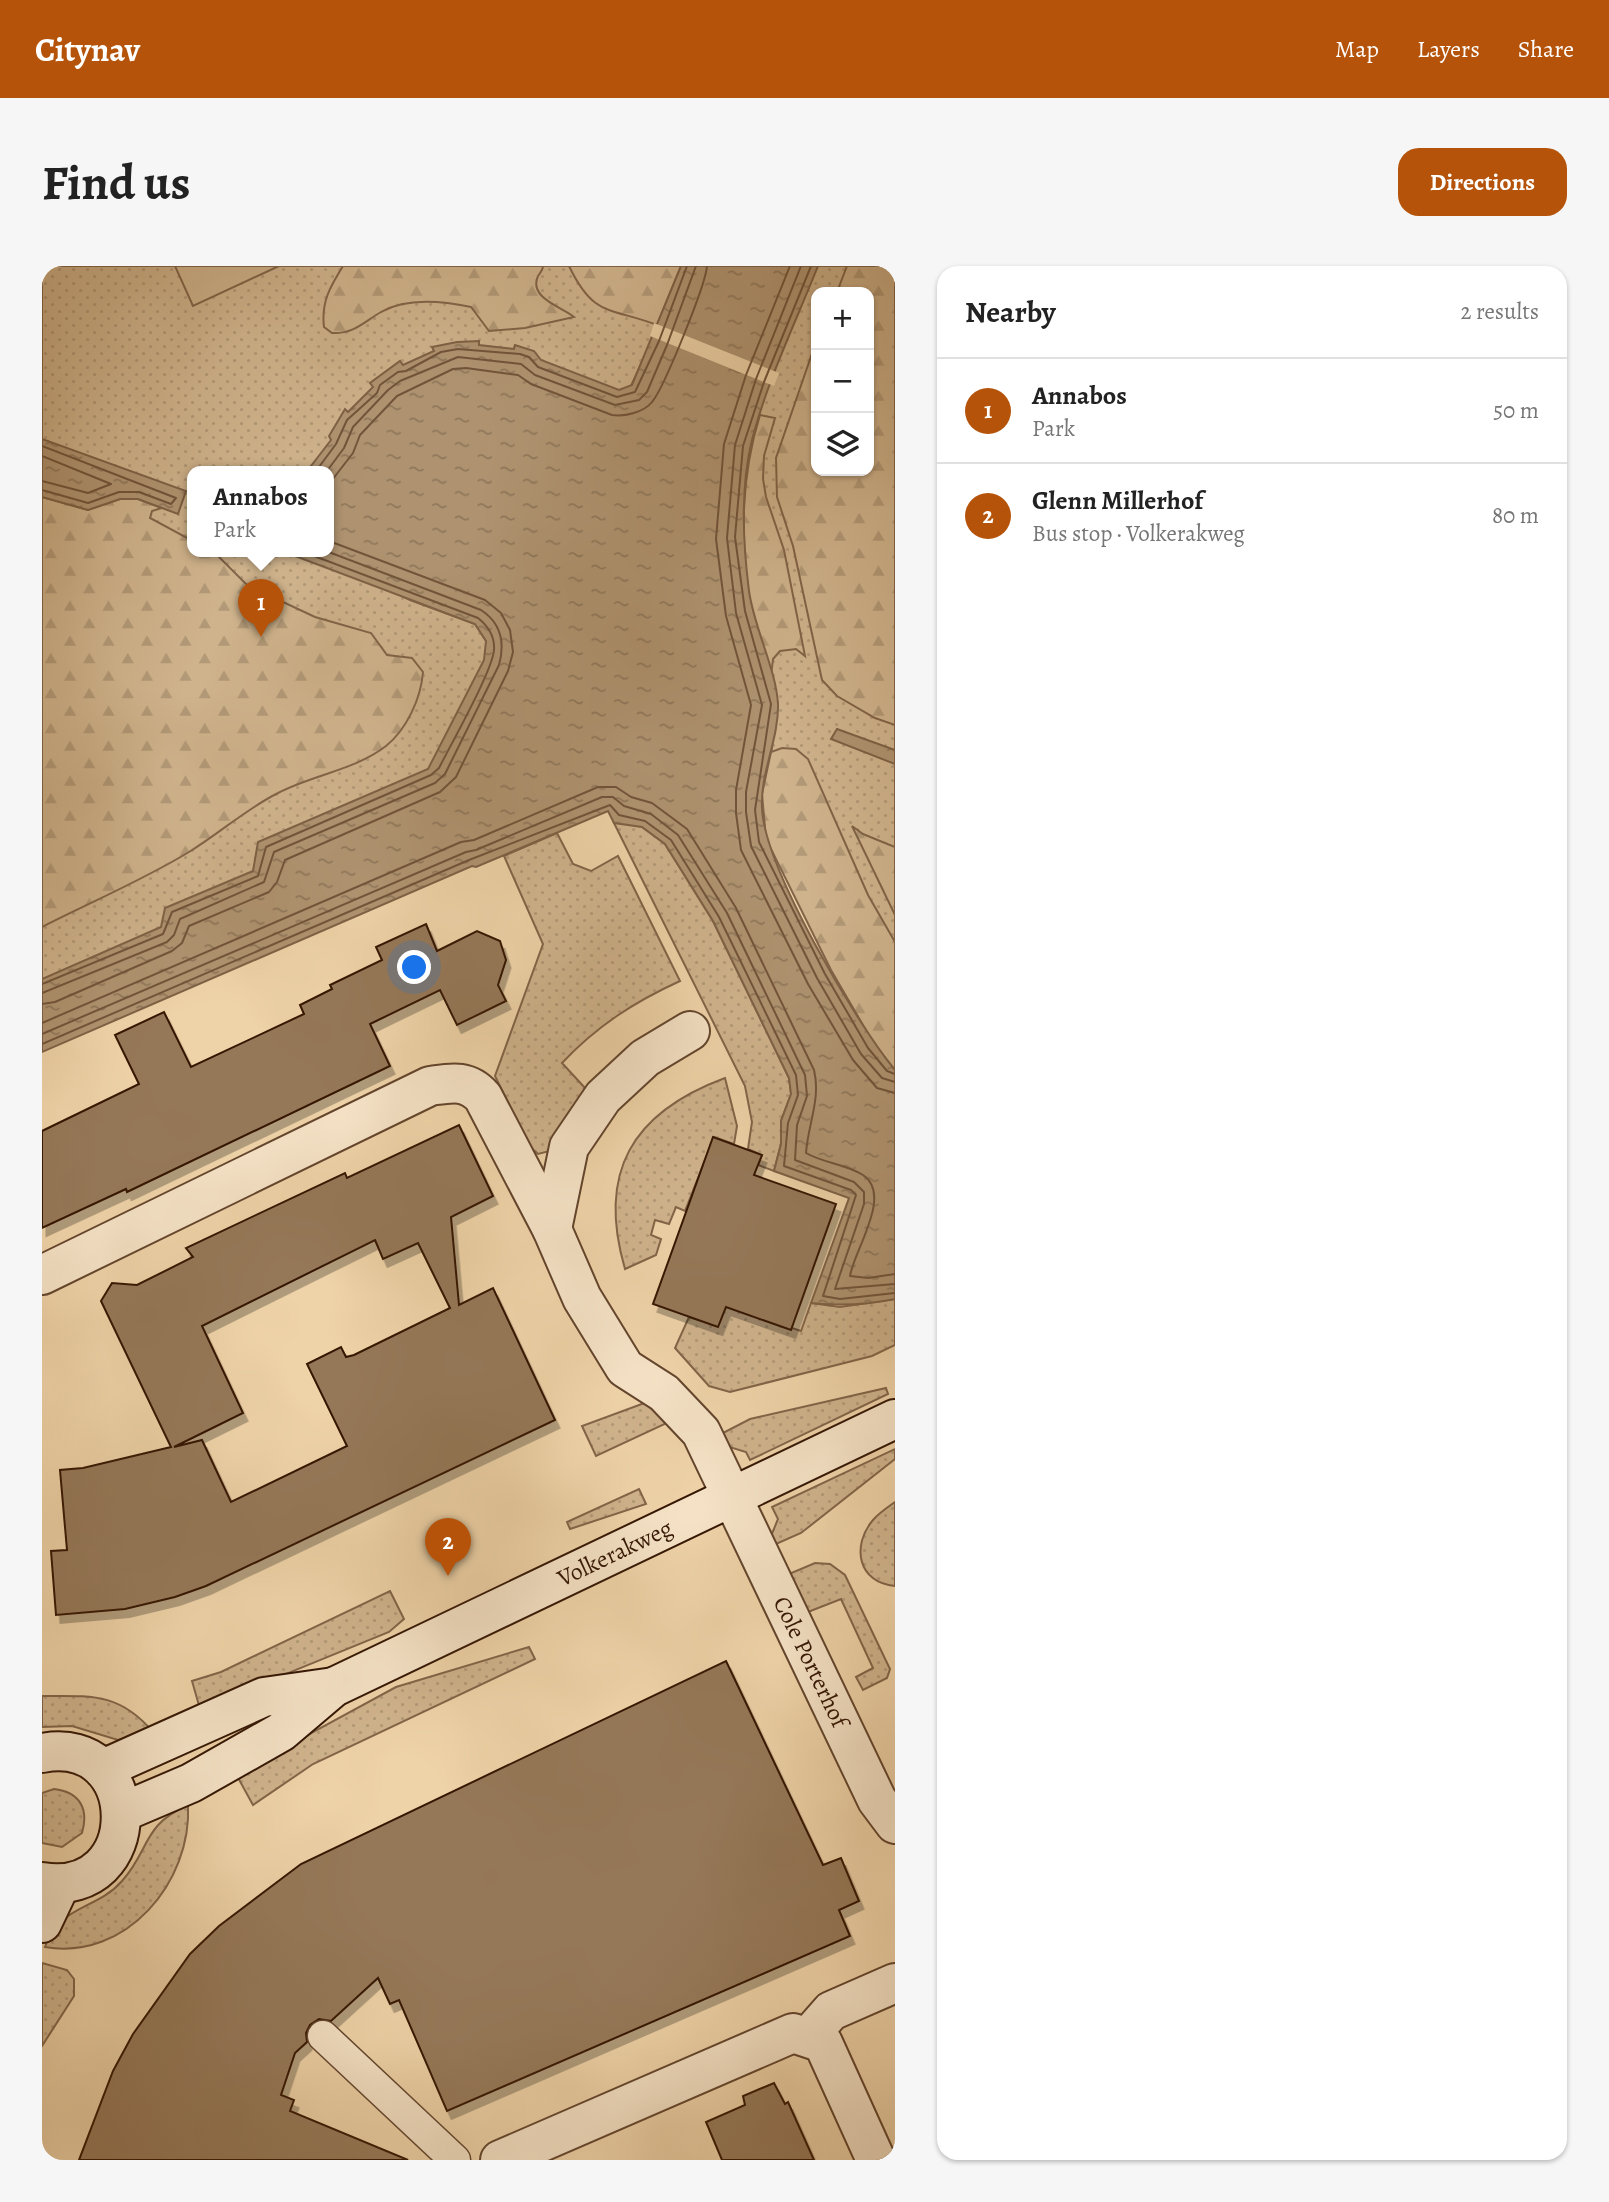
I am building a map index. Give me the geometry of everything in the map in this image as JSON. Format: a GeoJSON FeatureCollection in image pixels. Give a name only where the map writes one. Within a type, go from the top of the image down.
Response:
{"type":"FeatureCollection","features":[{"type":"Feature","properties":{"kind":"street"},"geometry":{"type":"LineString","coordinates":[[552,1229],[569,1147],[596,1107],[645,1058],[690,1031]]}},
{"type":"Feature","properties":{"kind":"street","name":"Cole Porterhof"},"geometry":{"type":"LineString","coordinates":[[42,1275],[430,1086],[457,1082],[474,1087],[483,1097],[552,1229],[582,1298],[625,1368],[664,1393],[701,1432],[877,1800],[895,1824]]}},
{"type":"Feature","properties":{"kind":"street","name":"Volkerakweg"},"geometry":{"type":"LineString","coordinates":[[123,1812],[191,1783],[281,1732],[334,1687],[895,1419]]}},
{"type":"Feature","properties":{"kind":"street","name":"Volkerakweg"},"geometry":{"type":"LineString","coordinates":[[103,1769],[264,1697],[334,1687]]}},
{"type":"Feature","properties":{"kind":"street"},"geometry":{"type":"LineString","coordinates":[[42,1753],[56,1750],[81,1755],[103,1769],[117,1789],[123,1812],[117,1847],[93,1874],[51,1883],[42,1923]]}},
{"type":"Feature","properties":{"kind":"street"},"geometry":{"type":"LineString","coordinates":[[810,2036],[831,2011],[895,1983]]}},
{"type":"Feature","properties":{"kind":"street"},"geometry":{"type":"LineString","coordinates":[[500,2160],[793,2033],[810,2036],[823,2043],[876,2160]]}},
{"type":"Feature","properties":{"kind":"lane"},"geometry":{"type":"LineString","coordinates":[[323,2036],[455,2160]]}},
{"type":"Feature","properties":{"kind":"green space"},"geometry":{"type":"Polygon","coordinates":[[[42,266],[686,266],[625,399],[334,470],[334,466],[187,466],[187,557],[324,557],[410,600],[475,624],[486,641],[493,673],[430,769],[257,861],[253,871],[203,921],[42,995],[42,266]]]}},
{"type":"Feature","properties":{"kind":"green space"},"geometry":{"type":"Polygon","coordinates":[[[175,266],[279,266],[193,306],[175,266]]]}},
{"type":"Feature","properties":{"kind":"green space"},"geometry":{"type":"Polygon","coordinates":[[[343,266],[543,266],[536,284],[538,290],[548,301],[574,317],[525,328],[489,331],[471,307],[414,302],[391,307],[353,329],[332,333],[324,327],[325,302],[343,266]]]}},
{"type":"Feature","properties":{"kind":"green space"},"geometry":{"type":"Polygon","coordinates":[[[569,266],[681,266],[657,325],[595,303],[578,283],[569,266]]]}},
{"type":"Feature","properties":{"kind":"green space"},"geometry":{"type":"Polygon","coordinates":[[[795,266],[895,266],[895,1070],[770,761],[778,704],[751,609],[742,536],[750,446],[795,266]]]}},
{"type":"Feature","properties":{"kind":"green space"},"geometry":{"type":"Polygon","coordinates":[[[847,266],[895,266],[895,725],[875,718],[837,696],[822,680],[793,546],[777,497],[776,458],[811,356],[811,476],[874,476],[874,287],[839,287],[847,266]]]}},
{"type":"Feature","properties":{"kind":"green space"},"geometry":{"type":"Polygon","coordinates":[[[760,415],[775,418],[764,456],[763,479],[766,497],[784,550],[805,656],[796,649],[780,651],[773,659],[771,676],[751,608],[745,560],[746,486],[760,415]]]}},
{"type":"Feature","properties":{"kind":"green space"},"geometry":{"type":"Polygon","coordinates":[[[42,497],[88,510],[120,499],[138,499],[162,508],[152,511],[150,518],[187,538],[187,557],[219,557],[247,585],[315,617],[371,633],[387,655],[412,658],[423,672],[419,693],[406,723],[386,746],[361,761],[278,793],[171,862],[42,927],[42,497]]]}},
{"type":"Feature","properties":{"kind":"green space"},"geometry":{"type":"Polygon","coordinates":[[[782,748],[796,749],[808,759],[868,895],[895,942],[895,1070],[874,1044],[831,970],[766,839],[762,794],[771,752],[782,748]]]}},
{"type":"Feature","properties":{"kind":"green space"},"geometry":{"type":"Polygon","coordinates":[[[623,822],[642,827],[665,844],[713,921],[789,1078],[791,1094],[781,1121],[781,1144],[774,1171],[758,1165],[762,1155],[748,1149],[752,1122],[745,1086],[614,823],[623,822]]]}},
{"type":"Feature","properties":{"kind":"green space"},"geometry":{"type":"Polygon","coordinates":[[[852,826],[863,834],[895,847],[895,915],[852,826]]]}},
{"type":"Feature","properties":{"kind":"green space"},"geometry":{"type":"Polygon","coordinates":[[[557,833],[573,864],[591,871],[618,856],[680,981],[617,1016],[562,1063],[585,1088],[550,1151],[538,1154],[529,1146],[495,1076],[543,944],[504,856],[557,833]]]}},
{"type":"Feature","properties":{"kind":"green space"},"geometry":{"type":"Polygon","coordinates":[[[725,1078],[737,1126],[734,1144],[714,1137],[685,1211],[676,1207],[669,1224],[655,1220],[651,1235],[661,1239],[656,1255],[625,1269],[617,1235],[616,1204],[620,1176],[629,1151],[645,1129],[666,1109],[693,1092],[725,1078]]]}},
{"type":"Feature","properties":{"kind":"green space"},"geometry":{"type":"Polygon","coordinates":[[[895,1299],[895,1345],[872,1356],[730,1392],[709,1386],[675,1348],[689,1317],[717,1326],[725,1306],[801,1331],[811,1303],[840,1307],[895,1299]]]}},
{"type":"Feature","properties":{"kind":"green space"},"geometry":{"type":"Polygon","coordinates":[[[886,1388],[888,1394],[750,1460],[746,1452],[726,1446],[721,1434],[750,1419],[886,1388]]]}},
{"type":"Feature","properties":{"kind":"green space"},"geometry":{"type":"Polygon","coordinates":[[[650,1401],[669,1422],[596,1456],[582,1426],[650,1401]]]}},
{"type":"Feature","properties":{"kind":"green space"},"geometry":{"type":"Polygon","coordinates":[[[895,1449],[895,1459],[801,1533],[776,1544],[771,1536],[778,1519],[772,1507],[895,1449]]]}},
{"type":"Feature","properties":{"kind":"green space"},"geometry":{"type":"Polygon","coordinates":[[[639,1489],[646,1504],[570,1529],[567,1522],[639,1489]]]}},
{"type":"Feature","properties":{"kind":"green space"},"geometry":{"type":"Polygon","coordinates":[[[895,1502],[895,1586],[873,1578],[866,1571],[861,1552],[866,1530],[873,1520],[895,1502]]]}},
{"type":"Feature","properties":{"kind":"green space"},"geometry":{"type":"Polygon","coordinates":[[[815,1563],[830,1564],[845,1575],[890,1669],[887,1678],[863,1690],[856,1677],[873,1668],[841,1599],[808,1612],[789,1574],[815,1563]]]}},
{"type":"Feature","properties":{"kind":"green space"},"geometry":{"type":"Polygon","coordinates":[[[390,1591],[404,1619],[389,1632],[200,1709],[192,1681],[221,1672],[390,1591]]]}},
{"type":"Feature","properties":{"kind":"green space"},"geometry":{"type":"Polygon","coordinates":[[[529,1647],[535,1659],[313,1764],[253,1805],[236,1774],[396,1687],[529,1647]]]}},
{"type":"Feature","properties":{"kind":"green space"},"geometry":{"type":"Polygon","coordinates":[[[42,1696],[89,1697],[116,1703],[140,1719],[153,1732],[118,1740],[72,1726],[42,1727],[42,1696]]]}},
{"type":"Feature","properties":{"kind":"green space"},"geometry":{"type":"Polygon","coordinates":[[[54,1789],[76,1798],[84,1816],[82,1833],[62,1847],[42,1843],[42,1793],[54,1789]]]}},
{"type":"Feature","properties":{"kind":"green space"},"geometry":{"type":"Polygon","coordinates":[[[188,1805],[186,1834],[179,1862],[166,1887],[148,1910],[127,1929],[102,1942],[75,1948],[45,1947],[59,1923],[101,1898],[122,1881],[154,1830],[162,1821],[188,1805]]]}},
{"type":"Feature","properties":{"kind":"green space"},"geometry":{"type":"Polygon","coordinates":[[[42,1963],[67,1970],[74,1979],[74,1996],[42,2046],[42,1963]]]}},
{"type":"Feature","properties":{"kind":"water"},"geometry":{"type":"Polygon","coordinates":[[[681,266],[818,266],[757,421],[745,481],[744,536],[749,591],[778,704],[762,808],[778,867],[815,944],[858,1018],[895,1070],[895,1299],[853,1304],[811,1303],[849,1198],[774,1171],[781,1144],[781,1121],[791,1094],[789,1078],[713,921],[665,844],[642,827],[614,823],[608,811],[476,867],[472,866],[42,1052],[42,979],[161,927],[165,908],[253,871],[258,842],[428,769],[484,660],[486,641],[475,624],[298,557],[334,557],[334,466],[311,466],[331,440],[329,436],[345,409],[348,412],[373,387],[370,383],[400,361],[403,365],[434,351],[432,347],[457,342],[479,341],[479,345],[514,349],[515,345],[534,351],[541,360],[619,390],[632,385],[681,266]]]}},
{"type":"Feature","properties":{"kind":"water"},"geometry":{"type":"Polygon","coordinates":[[[42,439],[186,491],[178,514],[138,499],[120,499],[88,510],[42,497],[42,439]]]}},
{"type":"Feature","properties":{"kind":"water"},"geometry":{"type":"Polygon","coordinates":[[[837,729],[895,750],[895,764],[831,739],[837,729]]]}},
{"type":"Feature","properties":{"kind":"pier"},"geometry":{"type":"Polygon","coordinates":[[[654,323],[779,373],[774,386],[650,336],[654,323]]]}},
{"type":"Feature","properties":{"kind":"building"},"geometry":{"type":"Polygon","coordinates":[[[426,924],[437,951],[477,931],[500,941],[506,960],[498,985],[506,1001],[457,1025],[440,990],[370,1024],[390,1066],[127,1192],[126,1189],[42,1228],[42,1131],[139,1084],[115,1035],[164,1012],[191,1067],[304,1014],[300,1005],[332,989],[330,985],[382,960],[376,947],[426,924]]]}},
{"type":"Feature","properties":{"kind":"building"},"geometry":{"type":"Polygon","coordinates":[[[459,1125],[493,1196],[451,1217],[459,1305],[493,1288],[555,1420],[206,1586],[175,1597],[125,1609],[56,1615],[51,1551],[67,1550],[60,1470],[83,1468],[171,1447],[101,1301],[112,1283],[137,1285],[193,1257],[186,1248],[345,1173],[347,1178],[459,1125]],[[375,1240],[202,1326],[243,1413],[174,1447],[202,1440],[231,1502],[347,1446],[307,1364],[341,1347],[346,1357],[354,1355],[450,1308],[418,1243],[383,1259],[375,1240]]]}},
{"type":"Feature","properties":{"kind":"building"},"geometry":{"type":"Polygon","coordinates":[[[713,1137],[762,1155],[754,1175],[836,1204],[791,1330],[726,1307],[718,1327],[653,1304],[713,1137]]]}},
{"type":"Feature","properties":{"kind":"building"},"geometry":{"type":"Polygon","coordinates":[[[726,1661],[823,1865],[841,1858],[859,1901],[839,1910],[850,1936],[447,2111],[399,2000],[390,2004],[378,1978],[331,2021],[319,2019],[310,2025],[306,2033],[307,2042],[295,2053],[281,2095],[294,2100],[290,2111],[408,2160],[79,2160],[113,2071],[133,2034],[190,1954],[219,1926],[301,1864],[726,1661]]]}},
{"type":"Feature","properties":{"kind":"building"},"geometry":{"type":"Polygon","coordinates":[[[774,2083],[785,2104],[788,2102],[814,2160],[722,2160],[706,2122],[745,2105],[743,2096],[774,2083]]]}},
{"type":"Feature","properties":{"kind":"place","name":"Annabos"},"geometry":{"type":"Point","coordinates":[261,637]}},
{"type":"Feature","properties":{"kind":"place","name":"Glenn Millerhof"},"geometry":{"type":"Point","coordinates":[448,1576]}}]}
